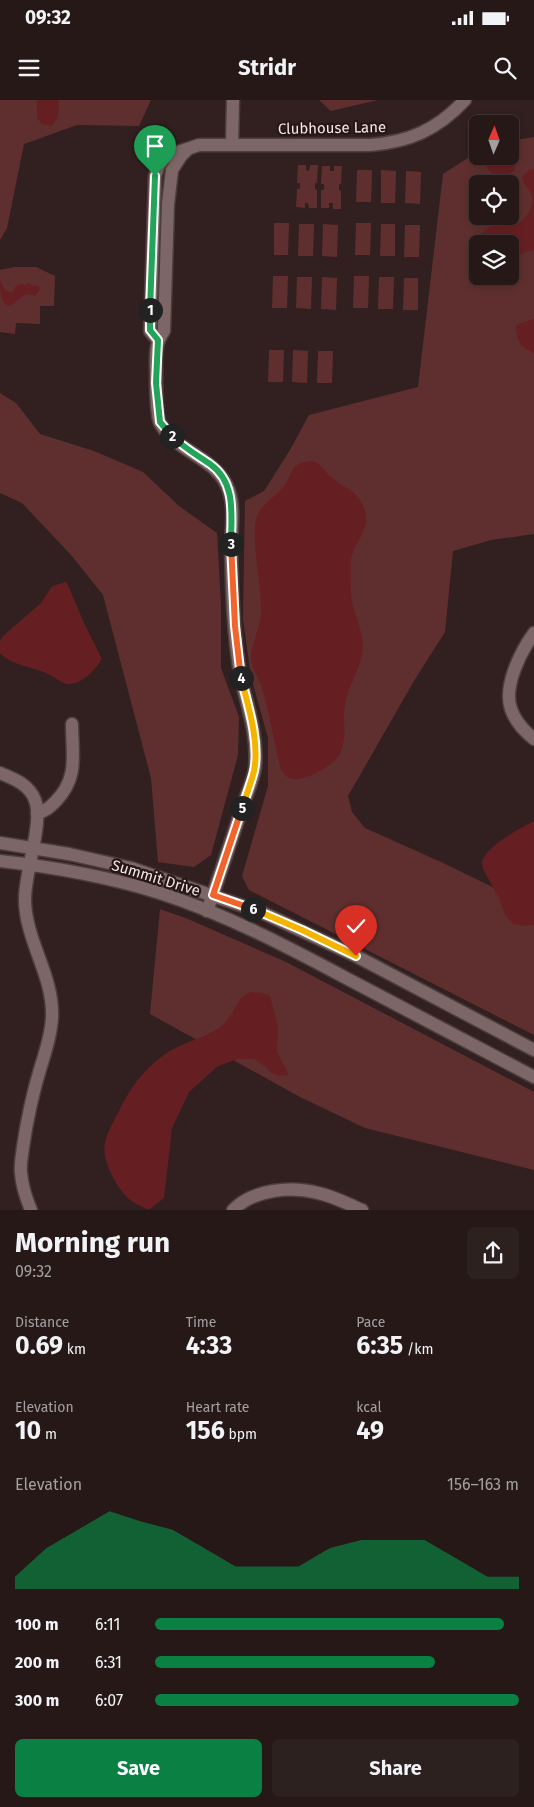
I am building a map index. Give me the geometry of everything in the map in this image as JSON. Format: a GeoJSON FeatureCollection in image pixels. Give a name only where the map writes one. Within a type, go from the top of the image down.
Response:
{"type":"FeatureCollection","features":[{"type":"Feature","properties":{"kind":"street"},"geometry":{"type":"LineString","coordinates":[[232,145],[233,100]]}},
{"type":"Feature","properties":{"kind":"street","name":"Clubhouse Lane"},"geometry":{"type":"LineString","coordinates":[[207,911],[254,769],[254,744],[252,719],[242,679],[235,626],[231,500],[227,487],[216,469],[180,444],[160,422],[156,383],[158,340],[164,331],[168,213],[172,170],[188,149],[200,145],[393,143],[423,132],[440,122],[465,100]]}},
{"type":"Feature","properties":{"kind":"street"},"geometry":{"type":"LineString","coordinates":[[534,633],[520,656],[514,671],[509,702],[516,719],[534,739]]}},
{"type":"Feature","properties":{"kind":"street"},"geometry":{"type":"LineString","coordinates":[[37,813],[46,811],[69,785],[72,775],[72,724]]}},
{"type":"Feature","properties":{"kind":"street"},"geometry":{"type":"LineString","coordinates":[[0,773],[18,780],[28,788],[35,800],[37,813],[25,889],[27,920],[49,986],[52,1017],[49,1042],[30,1109],[20,1165],[23,1186],[31,1210]]}},
{"type":"Feature","properties":{"kind":"street","name":"Summit Drive"},"geometry":{"type":"LineString","coordinates":[[0,843],[69,854],[131,868],[262,912],[356,956],[534,1050]]}},
{"type":"Feature","properties":{"kind":"street","name":"Summit Drive"},"geometry":{"type":"LineString","coordinates":[[0,861],[98,878],[150,891],[207,911],[276,941],[534,1077]]}},
{"type":"Feature","properties":{"kind":"street"},"geometry":{"type":"LineString","coordinates":[[233,1210],[244,1200],[258,1195],[288,1190],[318,1193],[362,1210]]}},
{"type":"Feature","properties":{"kind":"shaded area"},"geometry":{"type":"Polygon","coordinates":[[[0,100],[151,100],[139,126],[77,125],[24,144],[7,228],[0,240],[0,100]]]}},
{"type":"Feature","properties":{"kind":"shaded area"},"geometry":{"type":"Polygon","coordinates":[[[37,100],[59,100],[57,118],[51,126],[42,124],[37,118],[37,100]]]}},
{"type":"Feature","properties":{"kind":"shaded area"},"geometry":{"type":"Polygon","coordinates":[[[319,100],[378,100],[331,111],[319,100]]]}},
{"type":"Feature","properties":{"kind":"shaded area"},"geometry":{"type":"Polygon","coordinates":[[[534,137],[534,534],[491,540],[453,551],[445,632],[414,681],[348,796],[352,812],[365,828],[534,907],[534,1035],[249,890],[242,876],[268,786],[268,738],[251,677],[243,619],[245,501],[264,491],[309,415],[418,387],[443,174],[469,157],[469,165],[519,165],[519,140],[534,137]]]}},
{"type":"Feature","properties":{"kind":"shaded area"},"geometry":{"type":"Polygon","coordinates":[[[298,165],[306,165],[306,170],[309,171],[310,165],[318,165],[317,183],[315,183],[317,208],[309,208],[308,203],[305,203],[305,208],[296,207],[297,189],[300,189],[300,183],[297,183],[298,165]]]}},
{"type":"Feature","properties":{"kind":"shaded area"},"geometry":{"type":"Polygon","coordinates":[[[486,165],[515,165],[515,170],[508,175],[496,175],[488,170],[486,165]]]}},
{"type":"Feature","properties":{"kind":"shaded area"},"geometry":{"type":"Polygon","coordinates":[[[322,166],[330,166],[330,171],[334,171],[334,166],[342,166],[341,184],[339,184],[341,209],[333,209],[333,203],[329,203],[329,208],[321,208],[321,190],[324,190],[324,184],[321,184],[322,166]]]}},
{"type":"Feature","properties":{"kind":"shaded area"},"geometry":{"type":"Polygon","coordinates":[[[534,169],[534,250],[519,256],[519,235],[480,235],[491,227],[519,225],[519,223],[527,216],[532,205],[532,196],[522,177],[529,170],[534,169]]]}},
{"type":"Feature","properties":{"kind":"shaded area"},"geometry":{"type":"Polygon","coordinates":[[[357,170],[372,170],[371,202],[356,202],[357,170]]]}},
{"type":"Feature","properties":{"kind":"shaded area"},"geometry":{"type":"Polygon","coordinates":[[[381,170],[396,171],[395,203],[381,203],[381,170]]]}},
{"type":"Feature","properties":{"kind":"shaded area"},"geometry":{"type":"Polygon","coordinates":[[[406,171],[421,172],[420,204],[405,203],[406,171]]]}},
{"type":"Feature","properties":{"kind":"shaded area"},"geometry":{"type":"Polygon","coordinates":[[[274,223],[289,223],[288,255],[274,255],[274,223]]]}},
{"type":"Feature","properties":{"kind":"shaded area"},"geometry":{"type":"Polygon","coordinates":[[[356,223],[371,223],[370,255],[355,255],[356,223]]]}},
{"type":"Feature","properties":{"kind":"shaded area"},"geometry":{"type":"Polygon","coordinates":[[[299,224],[314,224],[313,256],[298,256],[299,224]]]}},
{"type":"Feature","properties":{"kind":"shaded area"},"geometry":{"type":"Polygon","coordinates":[[[323,224],[338,225],[337,257],[322,256],[323,224]]]}},
{"type":"Feature","properties":{"kind":"shaded area"},"geometry":{"type":"Polygon","coordinates":[[[381,224],[395,224],[395,256],[380,256],[381,224]]]}},
{"type":"Feature","properties":{"kind":"shaded area"},"geometry":{"type":"Polygon","coordinates":[[[405,225],[420,225],[419,257],[404,257],[405,225]]]}},
{"type":"Feature","properties":{"kind":"shaded area"},"geometry":{"type":"Polygon","coordinates":[[[14,267],[36,267],[55,276],[54,306],[40,306],[40,324],[16,323],[15,334],[0,332],[0,270],[14,267]]]}},
{"type":"Feature","properties":{"kind":"shaded area"},"geometry":{"type":"Polygon","coordinates":[[[273,276],[288,276],[287,308],[272,308],[273,276]]]}},
{"type":"Feature","properties":{"kind":"shaded area"},"geometry":{"type":"Polygon","coordinates":[[[354,276],[369,276],[368,308],[353,308],[354,276]]]}},
{"type":"Feature","properties":{"kind":"shaded area"},"geometry":{"type":"Polygon","coordinates":[[[297,277],[312,277],[311,309],[296,308],[297,277]]]}},
{"type":"Feature","properties":{"kind":"shaded area"},"geometry":{"type":"Polygon","coordinates":[[[322,277],[337,278],[336,310],[321,309],[322,277]]]}},
{"type":"Feature","properties":{"kind":"shaded area"},"geometry":{"type":"Polygon","coordinates":[[[379,277],[394,277],[393,309],[378,309],[379,277]]]}},
{"type":"Feature","properties":{"kind":"shaded area"},"geometry":{"type":"Polygon","coordinates":[[[404,278],[418,278],[418,310],[403,310],[404,278]]]}},
{"type":"Feature","properties":{"kind":"shaded area"},"geometry":{"type":"Polygon","coordinates":[[[0,280],[5,290],[10,292],[14,291],[15,287],[20,284],[26,285],[29,283],[33,286],[37,285],[41,289],[35,296],[26,294],[7,306],[0,291],[0,280]]]}},
{"type":"Feature","properties":{"kind":"shaded area"},"geometry":{"type":"Polygon","coordinates":[[[534,319],[534,353],[520,343],[516,326],[534,319]]]}},
{"type":"Feature","properties":{"kind":"shaded area"},"geometry":{"type":"Polygon","coordinates":[[[269,350],[284,350],[283,382],[268,382],[269,350]]]}},
{"type":"Feature","properties":{"kind":"shaded area"},"geometry":{"type":"Polygon","coordinates":[[[293,350],[308,351],[307,383],[292,382],[293,350]]]}},
{"type":"Feature","properties":{"kind":"shaded area"},"geometry":{"type":"Polygon","coordinates":[[[318,351],[333,351],[332,383],[317,383],[318,351]]]}},
{"type":"Feature","properties":{"kind":"shaded area"},"geometry":{"type":"Polygon","coordinates":[[[0,393],[16,403],[40,434],[94,451],[143,472],[179,506],[217,533],[221,605],[221,668],[239,717],[238,755],[211,855],[194,867],[158,862],[151,778],[103,595],[72,556],[22,503],[0,493],[0,393]]]}},
{"type":"Feature","properties":{"kind":"shaded area"},"geometry":{"type":"Polygon","coordinates":[[[312,461],[318,463],[331,477],[355,494],[365,511],[366,524],[352,554],[351,561],[351,595],[363,647],[360,662],[345,705],[344,740],[340,754],[332,763],[319,772],[304,778],[292,779],[287,777],[281,770],[265,698],[251,660],[252,648],[261,618],[255,533],[258,514],[261,510],[284,486],[296,466],[312,461]]]}},
{"type":"Feature","properties":{"kind":"shaded area"},"geometry":{"type":"Polygon","coordinates":[[[66,582],[102,659],[96,668],[83,679],[69,684],[42,671],[10,661],[0,653],[0,641],[3,636],[41,603],[52,586],[66,582]]]}},
{"type":"Feature","properties":{"kind":"shaded area"},"geometry":{"type":"Polygon","coordinates":[[[534,821],[534,925],[524,926],[513,924],[505,915],[499,898],[483,869],[482,862],[490,850],[497,844],[534,821]]]}},
{"type":"Feature","properties":{"kind":"shaded area"},"geometry":{"type":"Polygon","coordinates":[[[160,909],[188,919],[286,962],[534,1092],[534,1170],[365,1128],[300,1097],[150,1014],[160,909]]]}},
{"type":"Feature","properties":{"kind":"shaded area"},"geometry":{"type":"Polygon","coordinates":[[[251,992],[270,996],[278,1026],[277,1052],[289,1075],[279,1076],[270,1072],[254,1059],[238,1059],[218,1066],[189,1092],[172,1128],[164,1198],[150,1209],[137,1204],[128,1198],[119,1187],[107,1165],[104,1150],[107,1135],[123,1102],[149,1067],[177,1047],[219,1028],[228,1019],[241,998],[251,992]]]}},
{"type":"Feature","properties":{"kind":"route"},"geometry":{"type":"LineString","coordinates":[[155,176],[150,330],[158,340],[156,383],[160,422],[180,444],[216,469],[230,493],[235,626],[242,679],[252,719],[254,769],[213,895],[262,912],[356,956]]}}]}
